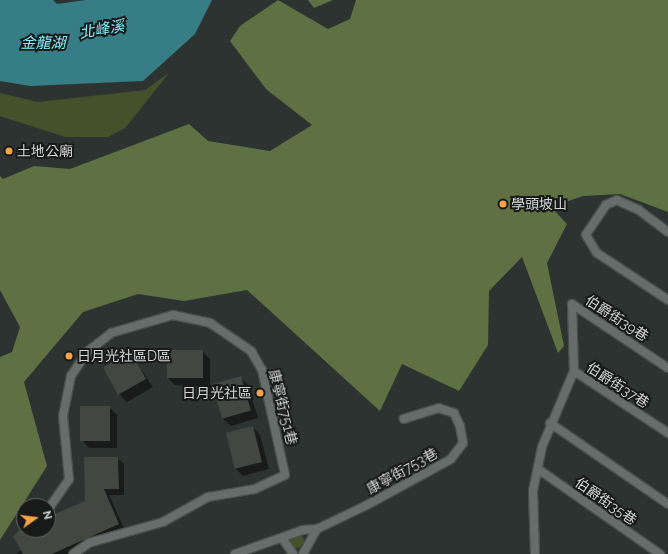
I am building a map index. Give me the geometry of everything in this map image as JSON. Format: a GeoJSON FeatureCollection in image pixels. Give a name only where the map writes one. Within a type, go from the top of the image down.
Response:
{"type":"FeatureCollection","features":[{"type":"Feature","properties":{"kind":"street"},"geometry":{"type":"LineString","coordinates":[[668,232],[639,210],[617,200],[606,205],[586,235],[597,253],[668,300]]}},
{"type":"Feature","properties":{"kind":"street","name":"伯爵街39巷"},"geometry":{"type":"LineString","coordinates":[[574,371],[572,304],[668,368]]}},
{"type":"Feature","properties":{"kind":"street","name":"康寧街751巷"},"geometry":{"type":"LineString","coordinates":[[56,498],[68,479],[63,416],[71,376],[87,352],[111,333],[173,315],[210,322],[251,351],[262,370],[285,475],[254,488],[208,497],[163,522],[89,543],[73,554]]}},
{"type":"Feature","properties":{"kind":"street"},"geometry":{"type":"LineString","coordinates":[[535,554],[533,491],[550,423],[574,371]]}},
{"type":"Feature","properties":{"kind":"street","name":"伯爵街37巷"},"geometry":{"type":"LineString","coordinates":[[574,371],[668,433]]}},
{"type":"Feature","properties":{"kind":"street","name":"康寧街753巷"},"geometry":{"type":"LineString","coordinates":[[316,529],[422,478],[451,459],[463,443],[460,426],[454,413],[439,408],[404,419]]}},
{"type":"Feature","properties":{"kind":"street"},"geometry":{"type":"LineString","coordinates":[[550,423],[668,504]]}},
{"type":"Feature","properties":{"kind":"street","name":"伯爵街35巷"},"geometry":{"type":"LineString","coordinates":[[538,469],[660,554]]}},
{"type":"Feature","properties":{"kind":"street"},"geometry":{"type":"LineString","coordinates":[[235,554],[282,538],[316,529]]}},
{"type":"Feature","properties":{"kind":"street"},"geometry":{"type":"LineString","coordinates":[[303,554],[316,529]]}},
{"type":"Feature","properties":{"kind":"street"},"geometry":{"type":"LineString","coordinates":[[282,538],[293,554]]}},
{"type":"Feature","properties":{"kind":"green space"},"geometry":{"type":"Polygon","coordinates":[[[278,0],[328,29],[350,19],[356,0],[668,0],[668,212],[620,194],[583,196],[551,207],[567,224],[547,263],[564,346],[558,353],[522,257],[489,291],[488,345],[459,391],[402,364],[380,411],[247,290],[184,301],[138,294],[83,312],[24,382],[47,466],[27,498],[16,498],[16,515],[0,540],[0,357],[12,352],[20,327],[0,290],[0,176],[3,179],[34,166],[70,169],[189,124],[208,141],[270,151],[312,125],[266,89],[230,41],[240,26],[278,0]]]}},
{"type":"Feature","properties":{"kind":"green space"},"geometry":{"type":"Polygon","coordinates":[[[308,0],[333,0],[314,8],[308,0]]]}},
{"type":"Feature","properties":{"kind":"green space"},"geometry":{"type":"Polygon","coordinates":[[[169,73],[125,128],[108,137],[65,137],[0,116],[0,93],[38,102],[145,90],[169,73]]]}},
{"type":"Feature","properties":{"kind":"green space"},"geometry":{"type":"Polygon","coordinates":[[[297,534],[302,536],[304,541],[302,546],[297,548],[292,546],[290,541],[292,536],[297,534]]]}},
{"type":"Feature","properties":{"kind":"water","name":"金龍湖"},"geometry":{"type":"Polygon","coordinates":[[[0,0],[53,0],[57,4],[86,0],[212,0],[195,34],[143,81],[30,86],[0,81],[0,0]]]}},
{"type":"Feature","properties":{"kind":"building"},"geometry":{"type":"Polygon","coordinates":[[[167,350],[203,350],[203,378],[167,378],[167,350]]]}},
{"type":"Feature","properties":{"kind":"building"},"geometry":{"type":"Polygon","coordinates":[[[131,352],[146,379],[118,395],[103,368],[131,352]]]}},
{"type":"Feature","properties":{"kind":"building"},"geometry":{"type":"Polygon","coordinates":[[[241,376],[251,411],[222,419],[212,384],[241,376]]]}},
{"type":"Feature","properties":{"kind":"building"},"geometry":{"type":"Polygon","coordinates":[[[80,406],[110,406],[110,441],[80,441],[80,406]]]}},
{"type":"Feature","properties":{"kind":"building"},"geometry":{"type":"Polygon","coordinates":[[[253,426],[262,462],[235,469],[226,433],[253,426]]]}},
{"type":"Feature","properties":{"kind":"building"},"geometry":{"type":"Polygon","coordinates":[[[84,457],[118,457],[119,489],[104,489],[119,524],[52,554],[23,554],[13,536],[16,533],[16,538],[56,538],[56,514],[85,501],[84,457]]]}},
{"type":"Feature","properties":{"kind":"place","name":"土地公廟"},"geometry":{"type":"Point","coordinates":[9,151]}},
{"type":"Feature","properties":{"kind":"place","name":"學頭坡山"},"geometry":{"type":"Point","coordinates":[503,204]}},
{"type":"Feature","properties":{"kind":"place","name":"日月光社區D區"},"geometry":{"type":"Point","coordinates":[69,356]}},
{"type":"Feature","properties":{"kind":"place","name":"日月光社區"},"geometry":{"type":"Point","coordinates":[260,393]}},
{"type":"Feature","properties":{"kind":"water label","name":"北峰溪"},"geometry":{"type":"Point","coordinates":[102,30]}}]}
